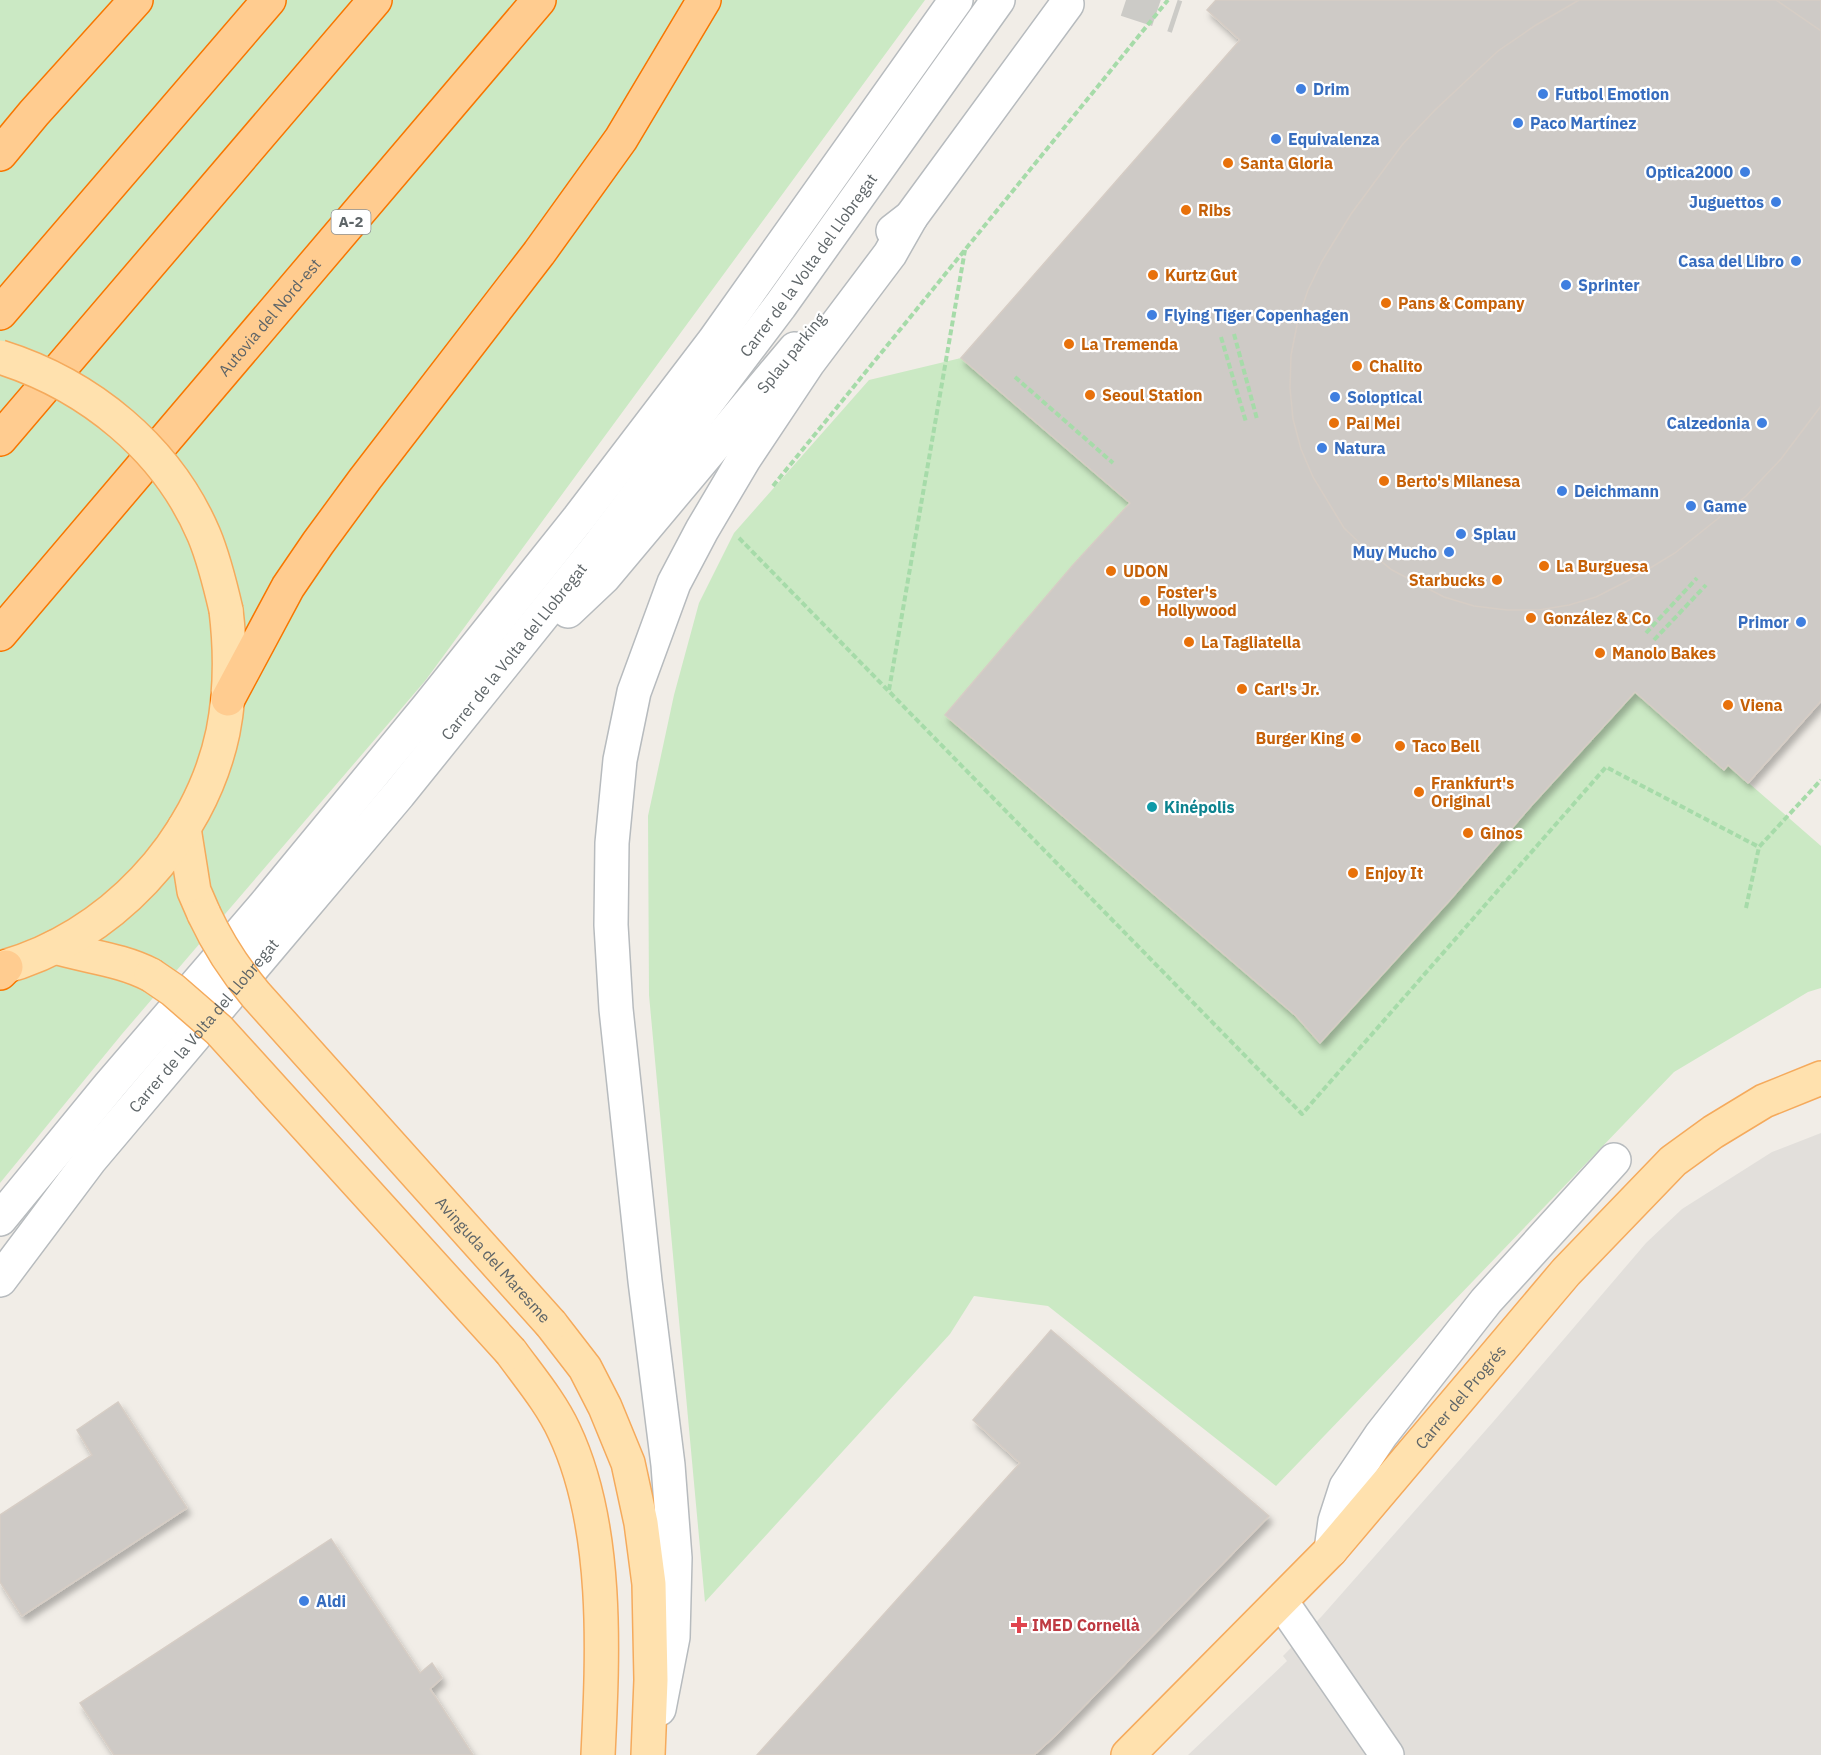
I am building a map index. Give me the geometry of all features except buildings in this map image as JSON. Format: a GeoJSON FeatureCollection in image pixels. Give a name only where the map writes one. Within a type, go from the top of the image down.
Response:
{"type":"FeatureCollection","features":[{"type":"Feature","properties":{"kind":"highway"},"geometry":{"type":"LineString","coordinates":[[0,154],[136,0]]}},
{"type":"Feature","properties":{"kind":"highway"},"geometry":{"type":"LineString","coordinates":[[0,313],[269,0]]}},
{"type":"Feature","properties":{"kind":"highway"},"geometry":{"type":"LineString","coordinates":[[0,439],[375,0]]}},
{"type":"Feature","properties":{"kind":"highway","name":"Autovia del Nord-est"},"geometry":{"type":"LineString","coordinates":[[0,634],[539,0]]}},
{"type":"Feature","properties":{"kind":"highway"},"geometry":{"type":"LineString","coordinates":[[228,699],[288,587],[365,479],[539,253],[621,139],[704,0]]}},
{"type":"Feature","properties":{"kind":"main road"},"geometry":{"type":"LineString","coordinates":[[0,357],[74,388],[107,411],[143,444],[162,466],[186,499],[217,571],[226,610],[231,670],[223,733],[213,766],[184,828],[164,857],[141,884],[115,908],[86,929],[55,947],[2,969]]}},
{"type":"Feature","properties":{"kind":"main road","name":"Avinguda del Maresme"},"geometry":{"type":"LineString","coordinates":[[184,828],[194,891],[218,944],[249,987],[551,1324],[585,1368],[605,1407],[630,1473],[641,1523],[649,1584],[651,1680],[649,1755]]}},
{"type":"Feature","properties":{"kind":"main road"},"geometry":{"type":"LineString","coordinates":[[55,947],[131,965],[151,975],[181,996],[219,1030],[511,1352],[545,1397],[560,1423],[583,1482],[592,1528],[600,1596],[601,1684],[598,1755]]}},
{"type":"Feature","properties":{"kind":"main road","name":"Carrer del Progrés"},"geometry":{"type":"LineString","coordinates":[[1128,1755],[1331,1550],[1566,1272],[1673,1161],[1713,1132],[1764,1101],[1821,1078]]}},
{"type":"Feature","properties":{"kind":"street","name":"Carrer de la Volta del Llobregat"},"geometry":{"type":"LineString","coordinates":[[0,1219],[110,1085],[279,888],[579,518],[714,341],[956,0]]}},
{"type":"Feature","properties":{"kind":"street","name":"Carrer de la Volta del Llobregat"},"geometry":{"type":"LineString","coordinates":[[0,1280],[90,1160],[297,917],[601,543],[780,306],[998,0]]}},
{"type":"Feature","properties":{"kind":"street","name":"Splau parking"},"geometry":{"type":"LineString","coordinates":[[491,681],[604,577],[796,347],[878,244],[911,217],[1067,4]]}},
{"type":"Feature","properties":{"kind":"street"},"geometry":{"type":"LineString","coordinates":[[649,1755],[673,1637],[675,1558],[668,1465],[616,1009],[610,926],[612,855],[620,760],[634,692],[674,583],[702,530],[744,459],[808,363],[890,254],[911,217]]}},
{"type":"Feature","properties":{"kind":"street"},"geometry":{"type":"LineString","coordinates":[[1331,1550],[1335,1521],[1346,1487],[1381,1435],[1486,1301],[1614,1160]]}},
{"type":"Feature","properties":{"kind":"street"},"geometry":{"type":"LineString","coordinates":[[1281,1601],[1387,1755]]}},
{"type":"Feature","properties":{"kind":"path"},"geometry":{"type":"LineString","coordinates":[[772,487],[1168,0]]}},
{"type":"Feature","properties":{"kind":"path"},"geometry":{"type":"LineString","coordinates":[[889,690],[965,249]]}},
{"type":"Feature","properties":{"kind":"path"},"geometry":{"type":"LineString","coordinates":[[1234,334],[1257,419]]}},
{"type":"Feature","properties":{"kind":"path"},"geometry":{"type":"LineString","coordinates":[[1221,337],[1246,422]]}},
{"type":"Feature","properties":{"kind":"path"},"geometry":{"type":"LineString","coordinates":[[1015,376],[1113,463]]}},
{"type":"Feature","properties":{"kind":"path"},"geometry":{"type":"LineString","coordinates":[[734,533],[1302,1114],[1606,767],[1759,847]]}},
{"type":"Feature","properties":{"kind":"path"},"geometry":{"type":"LineString","coordinates":[[1646,633],[1697,578]]}},
{"type":"Feature","properties":{"kind":"path"},"geometry":{"type":"LineString","coordinates":[[1654,640],[1706,585]]}},
{"type":"Feature","properties":{"kind":"path"},"geometry":{"type":"LineString","coordinates":[[1746,908],[1759,847],[1821,780]]}},
{"type":"Feature","properties":{"kind":"shaded area"},"geometry":{"type":"Polygon","coordinates":[[[1821,1133],[1821,1755],[1188,1755],[1287,1661],[1283,1656],[1322,1616],[1493,1422],[1646,1243],[1682,1209],[1772,1152],[1821,1133]]]}},
{"type":"Feature","properties":{"kind":"green space"},"geometry":{"type":"Polygon","coordinates":[[[0,0],[925,0],[425,681],[122,1034],[0,1183],[0,0]]]}},
{"type":"Feature","properties":{"kind":"green space"},"geometry":{"type":"Polygon","coordinates":[[[961,358],[1130,503],[1073,565],[945,715],[1296,1016],[1321,1042],[1635,692],[1728,765],[1821,846],[1821,988],[1808,992],[1674,1072],[1276,1486],[1048,1306],[974,1296],[950,1334],[705,1602],[649,995],[648,816],[674,695],[699,603],[734,533],[869,380],[961,358]]]}},
{"type":"Feature","properties":{"kind":"tunnel"},"geometry":{"type":"LineString","coordinates":[[1126,0],[1177,17]]}},
{"type":"Feature","properties":{"kind":"place","name":"Drim"},"geometry":{"type":"Point","coordinates":[1301,89]}},
{"type":"Feature","properties":{"kind":"place","name":"Futbol Emotion"},"geometry":{"type":"Point","coordinates":[1543,94]}},
{"type":"Feature","properties":{"kind":"place","name":"Paco Martínez"},"geometry":{"type":"Point","coordinates":[1518,123]}},
{"type":"Feature","properties":{"kind":"place","name":"Equivalenza"},"geometry":{"type":"Point","coordinates":[1276,139]}},
{"type":"Feature","properties":{"kind":"place","name":"Santa Gloria"},"geometry":{"type":"Point","coordinates":[1228,163]}},
{"type":"Feature","properties":{"kind":"place","name":"Optica2000"},"geometry":{"type":"Point","coordinates":[1745,172]}},
{"type":"Feature","properties":{"kind":"place","name":"Juguettos"},"geometry":{"type":"Point","coordinates":[1776,202]}},
{"type":"Feature","properties":{"kind":"place","name":"Ribs"},"geometry":{"type":"Point","coordinates":[1186,210]}},
{"type":"Feature","properties":{"kind":"place","name":"Casa del Libro"},"geometry":{"type":"Point","coordinates":[1796,261]}},
{"type":"Feature","properties":{"kind":"place","name":"Kurtz Gut"},"geometry":{"type":"Point","coordinates":[1153,275]}},
{"type":"Feature","properties":{"kind":"place","name":"Sprinter"},"geometry":{"type":"Point","coordinates":[1566,285]}},
{"type":"Feature","properties":{"kind":"place","name":"Pans & Company"},"geometry":{"type":"Point","coordinates":[1386,303]}},
{"type":"Feature","properties":{"kind":"place","name":"Flying Tiger Copenhagen"},"geometry":{"type":"Point","coordinates":[1152,315]}},
{"type":"Feature","properties":{"kind":"place","name":"La Tremenda"},"geometry":{"type":"Point","coordinates":[1069,344]}},
{"type":"Feature","properties":{"kind":"place","name":"Chalito"},"geometry":{"type":"Point","coordinates":[1357,366]}},
{"type":"Feature","properties":{"kind":"place","name":"Seoul Station"},"geometry":{"type":"Point","coordinates":[1090,395]}},
{"type":"Feature","properties":{"kind":"place","name":"Soloptical"},"geometry":{"type":"Point","coordinates":[1335,397]}},
{"type":"Feature","properties":{"kind":"place","name":"Pai Mei"},"geometry":{"type":"Point","coordinates":[1334,423]}},
{"type":"Feature","properties":{"kind":"place","name":"Calzedonia"},"geometry":{"type":"Point","coordinates":[1762,423]}},
{"type":"Feature","properties":{"kind":"place","name":"Natura"},"geometry":{"type":"Point","coordinates":[1322,448]}},
{"type":"Feature","properties":{"kind":"place","name":"Berto's Milanesa"},"geometry":{"type":"Point","coordinates":[1384,481]}},
{"type":"Feature","properties":{"kind":"place","name":"Deichmann"},"geometry":{"type":"Point","coordinates":[1562,491]}},
{"type":"Feature","properties":{"kind":"place","name":"Game"},"geometry":{"type":"Point","coordinates":[1691,506]}},
{"type":"Feature","properties":{"kind":"place","name":"Splau"},"geometry":{"type":"Point","coordinates":[1461,534]}},
{"type":"Feature","properties":{"kind":"place","name":"Muy Mucho"},"geometry":{"type":"Point","coordinates":[1449,552]}},
{"type":"Feature","properties":{"kind":"place","name":"La Burguesa"},"geometry":{"type":"Point","coordinates":[1544,566]}},
{"type":"Feature","properties":{"kind":"place","name":"UDON"},"geometry":{"type":"Point","coordinates":[1111,571]}},
{"type":"Feature","properties":{"kind":"place","name":"Starbucks"},"geometry":{"type":"Point","coordinates":[1497,580]}},
{"type":"Feature","properties":{"kind":"place","name":"Foster's Hollywood"},"geometry":{"type":"Point","coordinates":[1145,601]}},
{"type":"Feature","properties":{"kind":"place","name":"González & Co"},"geometry":{"type":"Point","coordinates":[1531,618]}},
{"type":"Feature","properties":{"kind":"place","name":"Primor"},"geometry":{"type":"Point","coordinates":[1801,622]}},
{"type":"Feature","properties":{"kind":"place","name":"La Tagliatella"},"geometry":{"type":"Point","coordinates":[1189,642]}},
{"type":"Feature","properties":{"kind":"place","name":"Manolo Bakes"},"geometry":{"type":"Point","coordinates":[1600,653]}},
{"type":"Feature","properties":{"kind":"place","name":"Carl's Jr."},"geometry":{"type":"Point","coordinates":[1242,689]}},
{"type":"Feature","properties":{"kind":"place","name":"Viena"},"geometry":{"type":"Point","coordinates":[1728,705]}},
{"type":"Feature","properties":{"kind":"place","name":"Burger King"},"geometry":{"type":"Point","coordinates":[1356,738]}},
{"type":"Feature","properties":{"kind":"place","name":"Taco Bell"},"geometry":{"type":"Point","coordinates":[1400,746]}},
{"type":"Feature","properties":{"kind":"place","name":"Frankfurt's Original"},"geometry":{"type":"Point","coordinates":[1419,792]}},
{"type":"Feature","properties":{"kind":"place","name":"Kinépolis"},"geometry":{"type":"Point","coordinates":[1152,807]}},
{"type":"Feature","properties":{"kind":"place","name":"Ginos"},"geometry":{"type":"Point","coordinates":[1468,833]}},
{"type":"Feature","properties":{"kind":"place","name":"Enjoy It"},"geometry":{"type":"Point","coordinates":[1353,873]}},
{"type":"Feature","properties":{"kind":"place","name":"Aldi"},"geometry":{"type":"Point","coordinates":[304,1601]}},
{"type":"Feature","properties":{"kind":"place","name":"IMED Cornellà"},"geometry":{"type":"Point","coordinates":[1019,1625]}}]}
